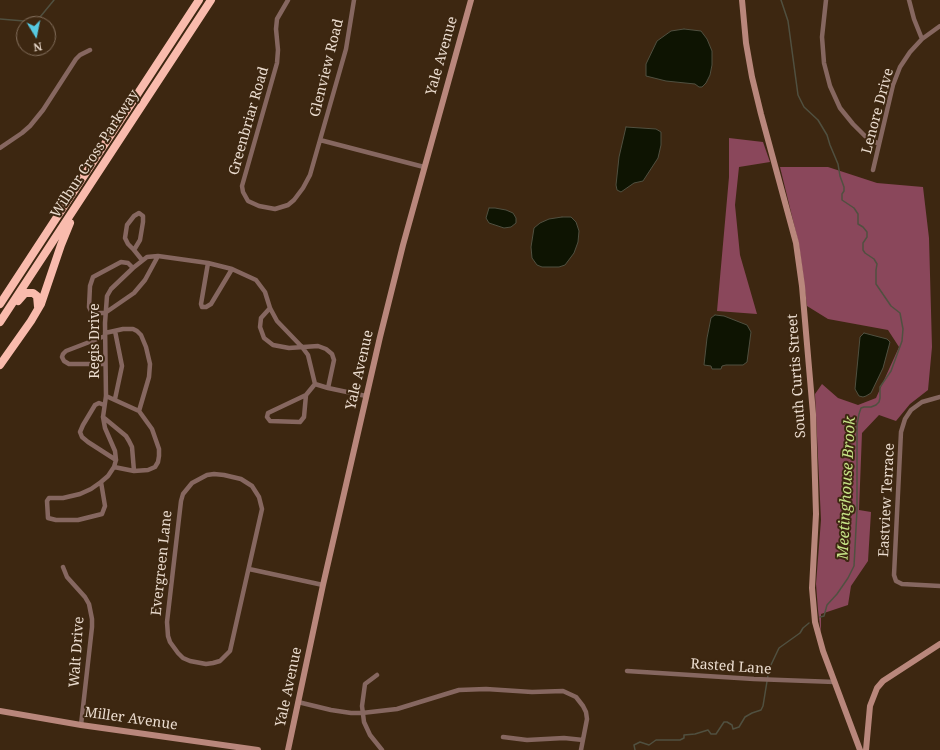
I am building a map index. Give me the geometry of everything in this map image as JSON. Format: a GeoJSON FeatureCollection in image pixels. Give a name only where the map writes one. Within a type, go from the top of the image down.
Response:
{"type":"FeatureCollection","features":[{"type":"Feature","properties":{"kind":"highway","name":"Wilbur Cross Parkway"},"geometry":{"type":"LineString","coordinates":[[0,304],[199,0]]}},
{"type":"Feature","properties":{"kind":"highway","name":"Wilbur Cross Parkway"},"geometry":{"type":"LineString","coordinates":[[0,322],[211,0]]}},
{"type":"Feature","properties":{"kind":"highway"},"geometry":{"type":"LineString","coordinates":[[0,365],[31,321],[41,303],[64,237],[88,189]]}},
{"type":"Feature","properties":{"kind":"highway"},"geometry":{"type":"LineString","coordinates":[[7,312],[15,306],[23,294],[29,292],[37,296],[38,308]]}},
{"type":"Feature","properties":{"kind":"street","name":"Greenbriar Road"},"geometry":{"type":"LineString","coordinates":[[288,0],[279,14],[276,24],[278,50],[276,63],[243,180],[242,192],[248,201],[259,206],[275,208],[288,205],[294,200],[304,188],[310,175],[320,140]]}},
{"type":"Feature","properties":{"kind":"street","name":"Glenview Road"},"geometry":{"type":"LineString","coordinates":[[320,140],[346,49],[354,0]]}},
{"type":"Feature","properties":{"kind":"street","name":"Yale Avenue"},"geometry":{"type":"LineString","coordinates":[[288,750],[323,585],[366,396],[401,253],[471,0]]}},
{"type":"Feature","properties":{"kind":"street","name":"South Curtis Street"},"geometry":{"type":"LineString","coordinates":[[742,0],[746,43],[752,77],[796,243],[802,286],[813,414],[816,514],[812,588],[817,632],[860,750]]}},
{"type":"Feature","properties":{"kind":"street"},"geometry":{"type":"LineString","coordinates":[[826,0],[822,37],[824,64],[830,86],[840,108],[853,124],[865,136],[879,144]]}},
{"type":"Feature","properties":{"kind":"street"},"geometry":{"type":"LineString","coordinates":[[909,0],[914,19],[922,39]]}},
{"type":"Feature","properties":{"kind":"street","name":"Lenore Drive"},"geometry":{"type":"LineString","coordinates":[[873,170],[894,85],[900,67],[910,52],[922,39],[940,26]]}},
{"type":"Feature","properties":{"kind":"street"},"geometry":{"type":"LineString","coordinates":[[0,148],[30,126],[76,59],[84,52],[90,50]]}},
{"type":"Feature","properties":{"kind":"street"},"geometry":{"type":"LineString","coordinates":[[320,140],[424,167]]}},
{"type":"Feature","properties":{"kind":"street"},"geometry":{"type":"LineString","coordinates":[[134,250],[140,240],[143,222],[143,216],[139,213],[134,216],[127,225],[125,238],[128,244],[142,260]]}},
{"type":"Feature","properties":{"kind":"street"},"geometry":{"type":"LineString","coordinates":[[133,268],[128,263],[121,262],[93,277],[90,286],[89,307],[93,313],[105,313],[134,294],[145,280],[158,256]]}},
{"type":"Feature","properties":{"kind":"street","name":"Regis Drive"},"geometry":{"type":"LineString","coordinates":[[116,460],[115,451],[105,428],[103,417],[106,396],[105,313],[107,296],[111,289],[147,257],[158,256],[208,263],[232,269],[256,280],[265,292],[270,308],[277,321],[302,346],[308,355],[315,384]]}},
{"type":"Feature","properties":{"kind":"street"},"geometry":{"type":"LineString","coordinates":[[208,263],[201,304],[202,307],[206,307],[210,304],[232,269]]}},
{"type":"Feature","properties":{"kind":"street"},"geometry":{"type":"LineString","coordinates":[[270,308],[261,318],[260,327],[264,338],[273,345],[289,348],[318,346],[326,349],[332,354],[334,360],[328,388]]}},
{"type":"Feature","properties":{"kind":"street"},"geometry":{"type":"LineString","coordinates":[[105,364],[69,364],[64,361],[62,357],[66,351],[115,331],[132,329],[141,335],[146,347],[150,364],[149,377],[139,411]]}},
{"type":"Feature","properties":{"kind":"street"},"geometry":{"type":"LineString","coordinates":[[115,331],[122,366],[115,399]]}},
{"type":"Feature","properties":{"kind":"street"},"geometry":{"type":"LineString","coordinates":[[306,395],[304,417],[300,422],[270,421],[267,417],[268,413],[306,395],[315,384],[366,396]]}},
{"type":"Feature","properties":{"kind":"street"},"geometry":{"type":"LineString","coordinates":[[106,396],[139,411],[152,429],[159,448],[160,456],[154,467],[148,470],[134,471],[114,467]]}},
{"type":"Feature","properties":{"kind":"street","name":"Eastview Terrace"},"geometry":{"type":"LineString","coordinates":[[940,398],[922,402],[911,410],[905,419],[901,432],[894,575],[896,581],[902,584],[940,586]]}},
{"type":"Feature","properties":{"kind":"street"},"geometry":{"type":"LineString","coordinates":[[101,482],[105,506],[102,514],[78,520],[56,520],[48,518],[46,501],[49,498],[63,498],[80,494],[91,489],[101,482],[114,467],[116,460],[88,442],[82,437],[80,432],[95,405],[99,403],[104,405]]}},
{"type":"Feature","properties":{"kind":"street"},"geometry":{"type":"LineString","coordinates":[[103,417],[126,436],[129,441],[132,447],[134,471]]}},
{"type":"Feature","properties":{"kind":"street","name":"Evergreen Lane"},"geometry":{"type":"LineString","coordinates":[[214,474],[228,476],[247,482],[259,496],[262,510],[249,568],[230,651],[220,661],[214,663],[198,663],[183,658],[173,648],[170,642],[167,622],[181,501],[187,488],[199,479],[214,474]]}},
{"type":"Feature","properties":{"kind":"street","name":"Walt Drive"},"geometry":{"type":"LineString","coordinates":[[63,567],[67,577],[85,597],[89,604],[92,619],[81,724]]}},
{"type":"Feature","properties":{"kind":"street"},"geometry":{"type":"LineString","coordinates":[[249,568],[323,585]]}},
{"type":"Feature","properties":{"kind":"street"},"geometry":{"type":"LineString","coordinates":[[866,750],[870,706],[877,688],[882,682],[940,644]]}},
{"type":"Feature","properties":{"kind":"street","name":"Rasted Lane"},"geometry":{"type":"LineString","coordinates":[[627,670],[764,680],[834,682]]}},
{"type":"Feature","properties":{"kind":"street"},"geometry":{"type":"LineString","coordinates":[[377,675],[365,684],[362,697],[362,713],[370,735],[382,750]]}},
{"type":"Feature","properties":{"kind":"street"},"geometry":{"type":"LineString","coordinates":[[298,702],[331,710],[362,713],[398,709],[459,690],[486,689],[532,692],[563,692],[576,697],[584,706],[587,719],[581,750]]}},
{"type":"Feature","properties":{"kind":"street","name":"Miller Avenue"},"geometry":{"type":"LineString","coordinates":[[0,711],[258,750]]}},
{"type":"Feature","properties":{"kind":"street"},"geometry":{"type":"LineString","coordinates":[[503,737],[527,740],[564,738],[583,740]]}},
{"type":"Feature","properties":{"kind":"shaded area"},"geometry":{"type":"Polygon","coordinates":[[[684,29],[701,31],[707,39],[712,51],[710,75],[702,87],[695,84],[666,81],[646,76],[646,64],[657,41],[671,31],[684,29]]]}},
{"type":"Feature","properties":{"kind":"shaded area"},"geometry":{"type":"Polygon","coordinates":[[[626,127],[656,129],[661,132],[661,145],[658,158],[643,181],[634,183],[621,192],[617,190],[616,185],[619,157],[626,127]]]}},
{"type":"Feature","properties":{"kind":"shaded area"},"geometry":{"type":"Polygon","coordinates":[[[729,138],[763,142],[770,162],[739,167],[735,205],[740,255],[757,314],[717,311],[729,177],[729,138]]]}},
{"type":"Feature","properties":{"kind":"shaded area"},"geometry":{"type":"Polygon","coordinates":[[[780,167],[828,167],[877,183],[923,187],[929,238],[932,347],[928,390],[910,404],[896,421],[879,415],[862,433],[859,510],[871,512],[868,561],[851,586],[848,605],[821,614],[821,634],[816,584],[821,520],[815,394],[822,384],[838,398],[858,405],[876,398],[899,347],[888,330],[828,319],[807,306],[799,245],[780,167]]]}},
{"type":"Feature","properties":{"kind":"shaded area"},"geometry":{"type":"Polygon","coordinates":[[[489,208],[506,210],[513,213],[516,218],[516,223],[511,227],[504,228],[489,223],[486,218],[489,208]]]}},
{"type":"Feature","properties":{"kind":"shaded area"},"geometry":{"type":"Polygon","coordinates":[[[571,217],[576,222],[579,231],[578,242],[574,253],[565,265],[559,267],[542,267],[537,265],[532,258],[531,247],[534,228],[540,223],[549,219],[571,217]]]}},
{"type":"Feature","properties":{"kind":"shaded area"},"geometry":{"type":"Polygon","coordinates":[[[715,315],[724,316],[747,325],[751,332],[747,362],[743,365],[726,365],[722,366],[721,369],[712,369],[711,366],[704,365],[711,318],[715,315]]]}},
{"type":"Feature","properties":{"kind":"shaded area"},"geometry":{"type":"Polygon","coordinates":[[[864,333],[887,339],[890,342],[883,368],[871,393],[863,397],[859,396],[855,389],[860,337],[864,333]]]}},
{"type":"Feature","properties":{"kind":"waterway"},"geometry":{"type":"LineString","coordinates":[[0,19],[36,22],[54,0]]}},
{"type":"Feature","properties":{"kind":"waterway","name":"Meetinghouse Brook"},"geometry":{"type":"LineString","coordinates":[[781,0],[788,21],[798,95],[804,107],[818,120],[827,135],[838,164],[844,187],[842,200],[854,208],[858,214],[858,224],[867,232],[867,237],[863,243],[863,250],[874,259],[877,264],[876,284],[891,306],[900,313],[903,329],[902,341],[891,371],[880,387],[879,402],[871,407],[861,408],[859,414],[857,425],[857,510],[854,566],[837,594],[827,605],[824,616],[820,617]]}},
{"type":"Feature","properties":{"kind":"waterway","name":"Meetinghouse Brook"},"geometry":{"type":"LineString","coordinates":[[635,750],[634,745],[640,742],[649,745],[656,740],[680,740],[684,738],[684,735],[695,734],[708,730],[711,734],[716,734],[724,722],[732,725],[733,729],[739,727],[745,717],[761,710],[769,669],[779,648],[800,633],[809,623]]}}]}
